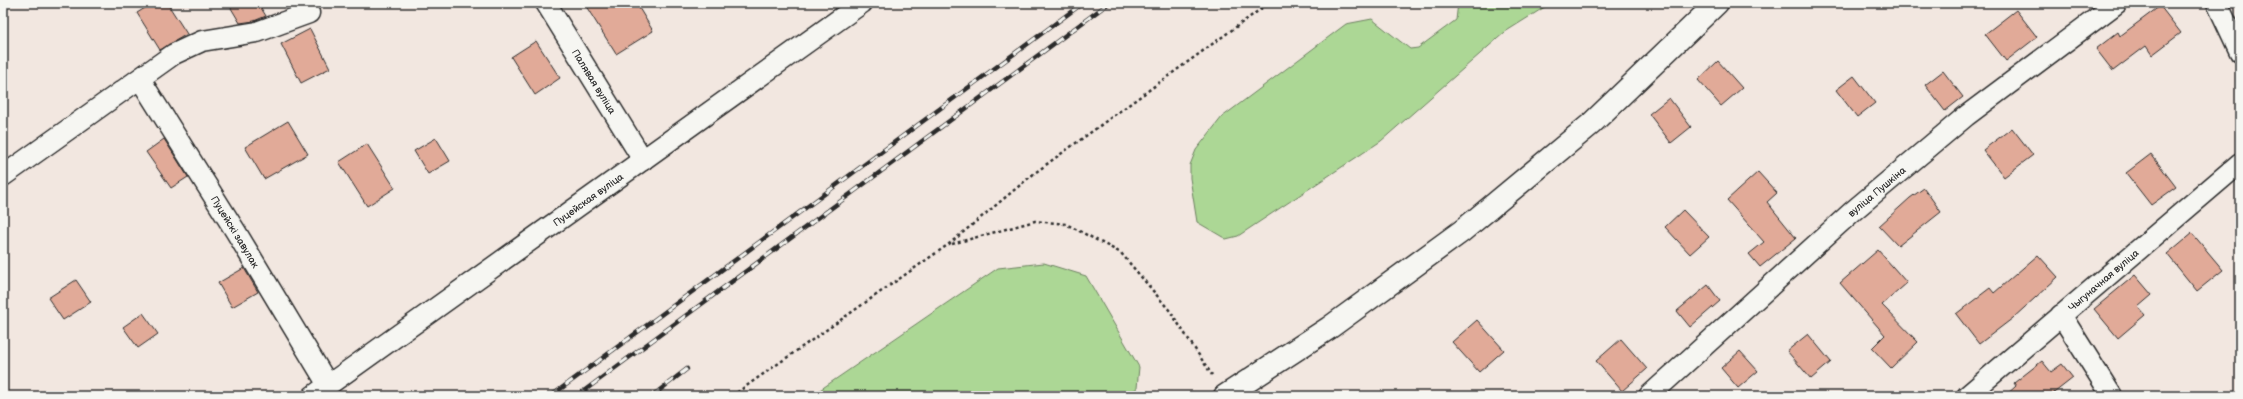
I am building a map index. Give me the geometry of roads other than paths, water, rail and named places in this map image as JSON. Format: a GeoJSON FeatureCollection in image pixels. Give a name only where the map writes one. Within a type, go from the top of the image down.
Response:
{"type":"FeatureCollection","features":[{"type":"Feature","properties":{"kind":"street","name":"Палявая вуліца"},"geometry":{"type":"LineString","coordinates":[[546,3],[643,160]]}},
{"type":"Feature","properties":{"kind":"street","name":"Пуцейская вуліца"},"geometry":{"type":"LineString","coordinates":[[320,391],[862,3]]}},
{"type":"Feature","properties":{"kind":"street"},"geometry":{"type":"LineString","coordinates":[[1225,396],[1329,328],[1462,230],[1591,124],[1717,3]]}},
{"type":"Feature","properties":{"kind":"street","name":"вуліца Пушкіна"},"geometry":{"type":"LineString","coordinates":[[1649,396],[1853,211],[1966,116],[2116,3]]}},
{"type":"Feature","properties":{"kind":"street"},"geometry":{"type":"LineString","coordinates":[[2217,3],[2240,52]]}},
{"type":"Feature","properties":{"kind":"street"},"geometry":{"type":"LineString","coordinates":[[3,176],[174,54],[202,41],[258,32],[309,13]]}},
{"type":"Feature","properties":{"kind":"street","name":"Пуцейскі завулак"},"geometry":{"type":"LineString","coordinates":[[140,79],[236,232],[320,391]]}},
{"type":"Feature","properties":{"kind":"street","name":"Чыгуначная вуліца"},"geometry":{"type":"LineString","coordinates":[[1966,396],[2240,163]]}},
{"type":"Feature","properties":{"kind":"street"},"geometry":{"type":"LineString","coordinates":[[2061,314],[2112,396]]}},
{"type":"Feature","properties":{"kind":"railway"},"geometry":{"type":"LineString","coordinates":[[551,396],[1083,3]]}},
{"type":"Feature","properties":{"kind":"railway"},"geometry":{"type":"LineString","coordinates":[[577,396],[1109,3]]}},
{"type":"Feature","properties":{"kind":"railway"},"geometry":{"type":"LineString","coordinates":[[652,396],[687,369]]}}]}
